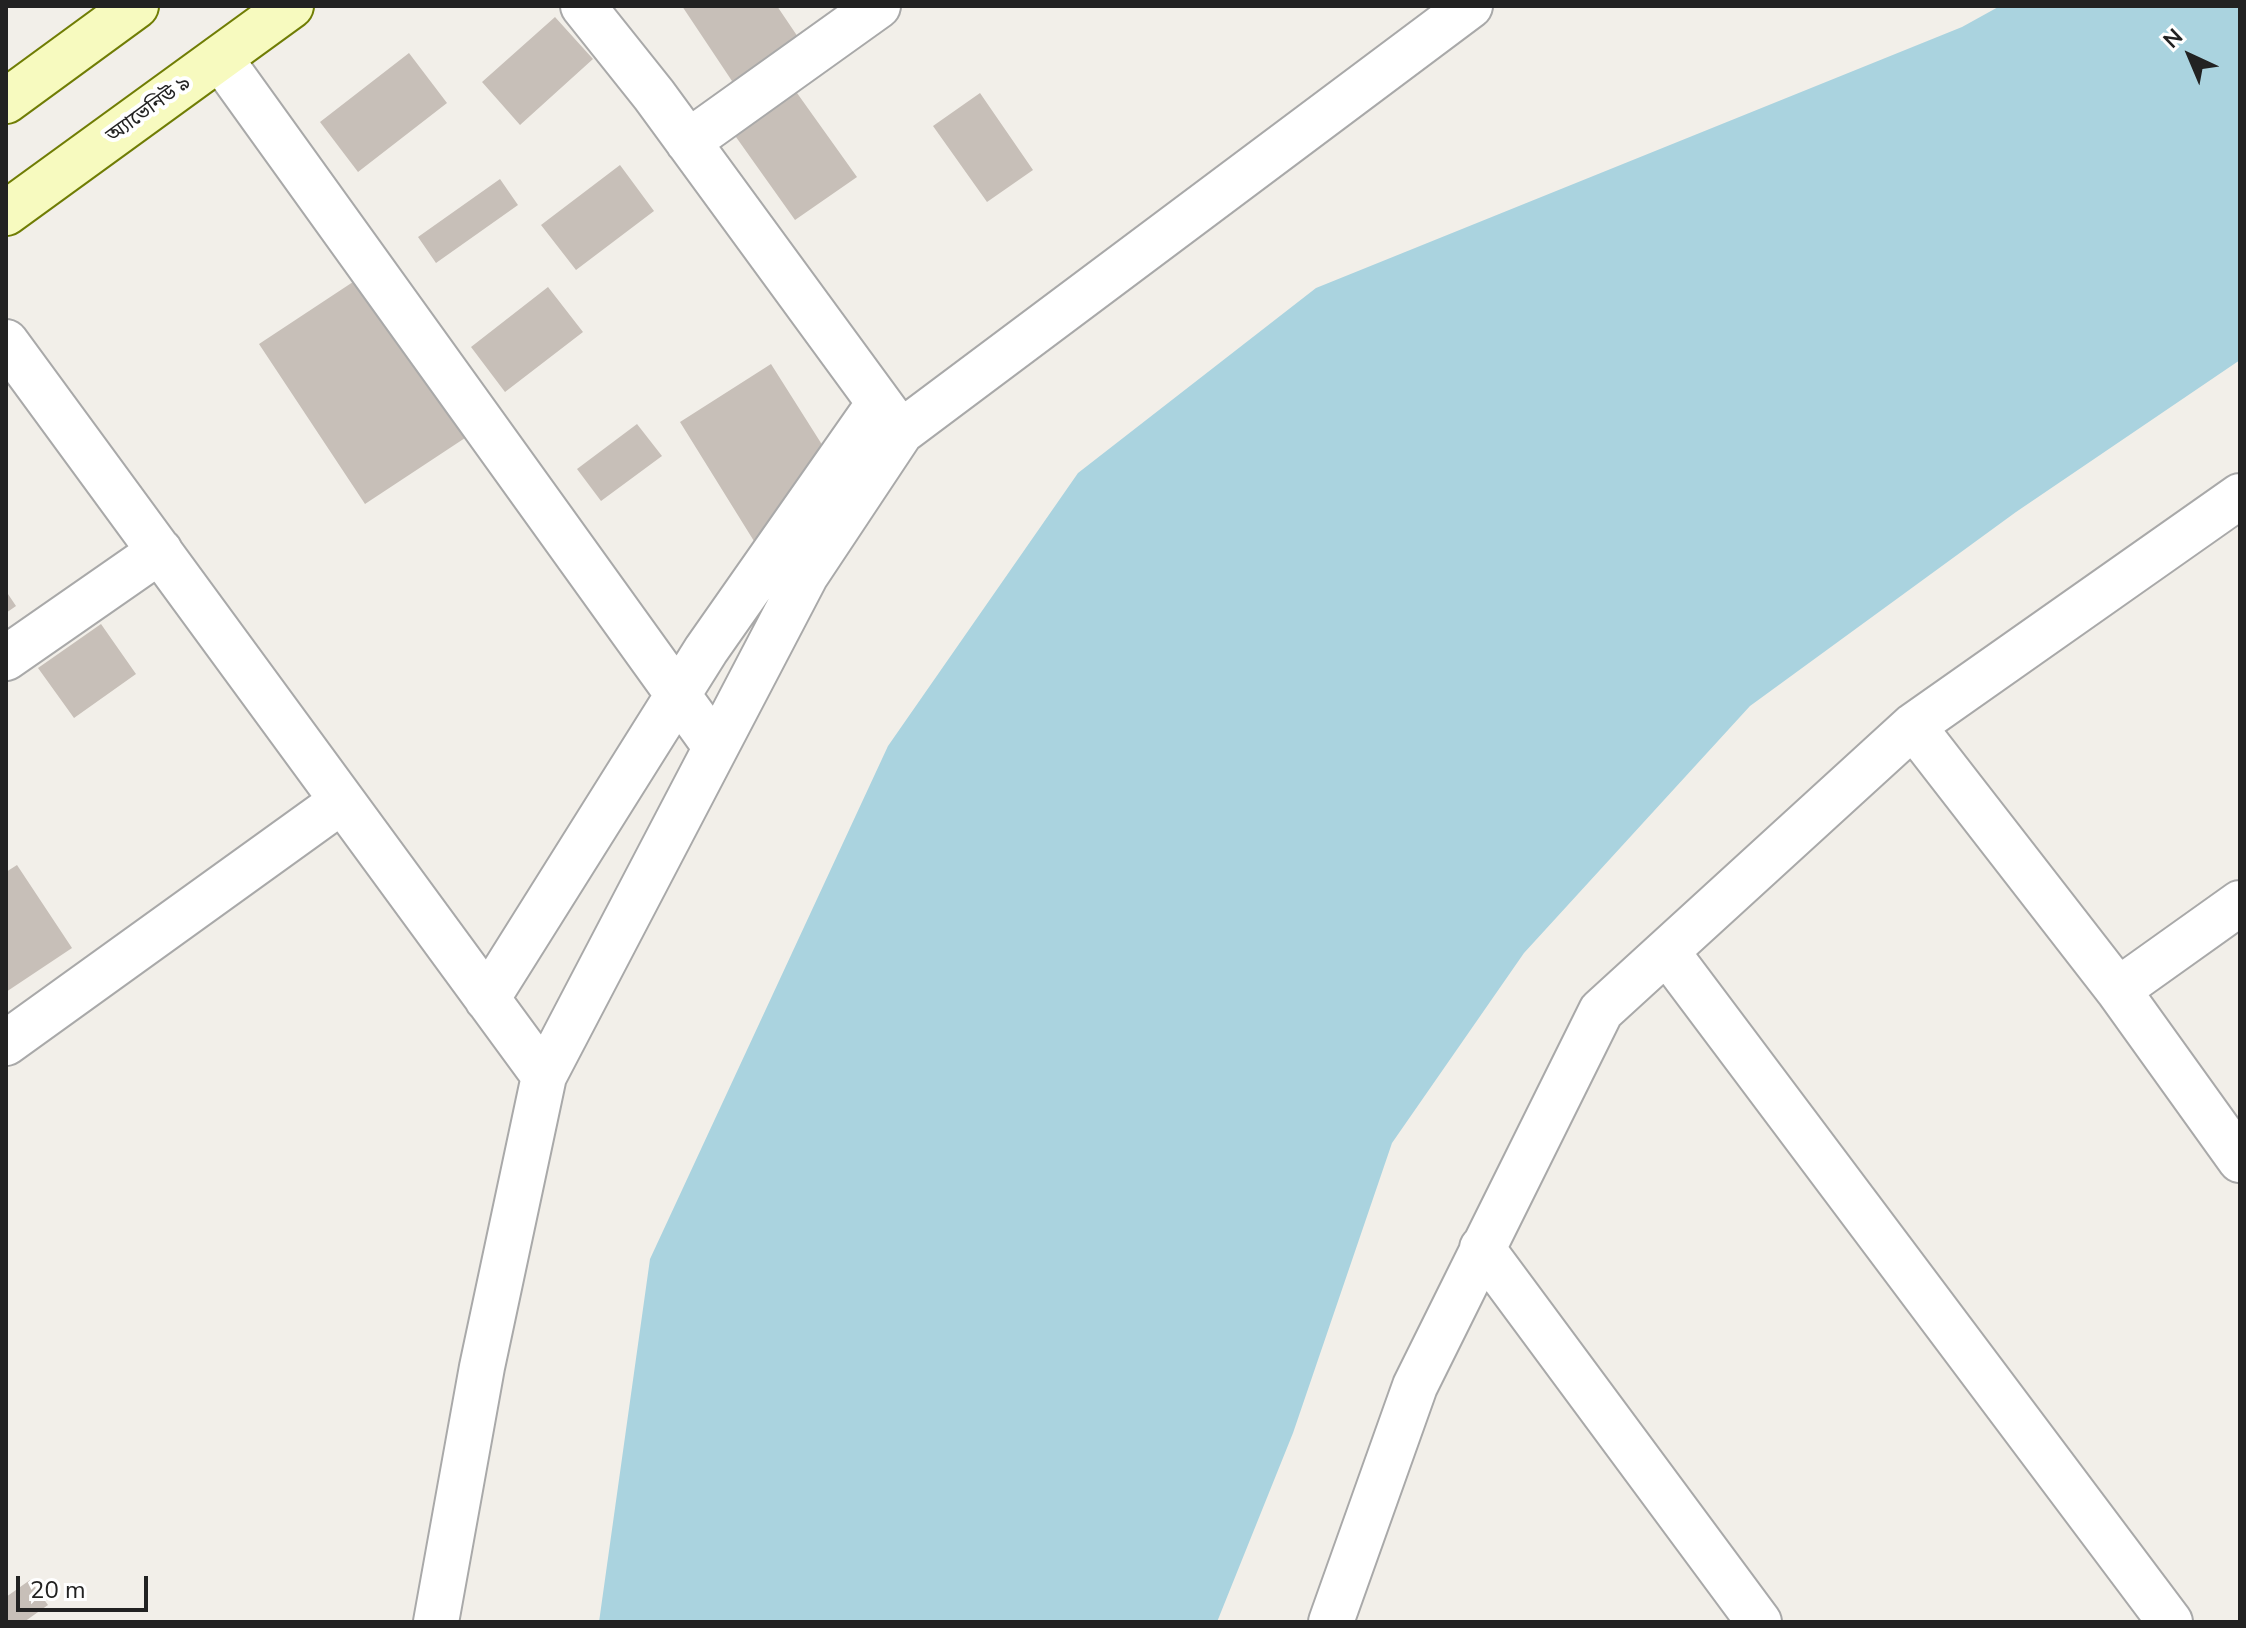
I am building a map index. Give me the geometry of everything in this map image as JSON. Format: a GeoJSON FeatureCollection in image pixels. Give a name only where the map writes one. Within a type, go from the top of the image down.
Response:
{"type":"FeatureCollection","features":[{"type":"Feature","properties":{"kind":"street"},"geometry":{"type":"LineString","coordinates":[[6,101],[136,6]]}},
{"type":"Feature","properties":{"kind":"street","name":"অ্যাভেনিউ ৯"},"geometry":{"type":"LineString","coordinates":[[6,213],[291,6]]}},
{"type":"Feature","properties":{"kind":"street"},"geometry":{"type":"LineString","coordinates":[[583,6],[688,142],[890,418]]}},
{"type":"Feature","properties":{"kind":"street"},"geometry":{"type":"LineString","coordinates":[[688,142],[878,6]]}},
{"type":"Feature","properties":{"kind":"street"},"geometry":{"type":"LineString","coordinates":[[487,999],[678,695],[890,418],[1470,6]]}},
{"type":"Feature","properties":{"kind":"street"},"geometry":{"type":"LineString","coordinates":[[220,58],[714,745]]}},
{"type":"Feature","properties":{"kind":"street"},"geometry":{"type":"LineString","coordinates":[[6,342],[544,1076]]}},
{"type":"Feature","properties":{"kind":"street"},"geometry":{"type":"LineString","coordinates":[[436,1622],[482,1367],[544,1076],[714,745],[890,418]]}},
{"type":"Feature","properties":{"kind":"street"},"geometry":{"type":"LineString","coordinates":[[1331,1622],[1415,1386],[1601,1011],[1913,726],[2240,496]]}},
{"type":"Feature","properties":{"kind":"street"},"geometry":{"type":"LineString","coordinates":[[6,658],[160,551]]}},
{"type":"Feature","properties":{"kind":"street"},"geometry":{"type":"LineString","coordinates":[[1913,726],[2118,990],[2240,1160]]}},
{"type":"Feature","properties":{"kind":"street"},"geometry":{"type":"LineString","coordinates":[[6,1043],[342,801]]}},
{"type":"Feature","properties":{"kind":"street"},"geometry":{"type":"LineString","coordinates":[[2118,990],[2240,903]]}},
{"type":"Feature","properties":{"kind":"street"},"geometry":{"type":"LineString","coordinates":[[1667,952],[2170,1622]]}},
{"type":"Feature","properties":{"kind":"street"},"geometry":{"type":"LineString","coordinates":[[1482,1248],[1759,1622]]}},
{"type":"Feature","properties":{"kind":"water"},"geometry":{"type":"Polygon","coordinates":[[[2000,6],[2240,6],[2240,360],[2016,512],[1750,706],[1524,953],[1392,1143],[1293,1433],[1217,1622],[599,1622],[650,1259],[888,746],[1078,473],[1316,288],[1962,27],[2000,6]]]}},
{"type":"Feature","properties":{"kind":"building"},"geometry":{"type":"Polygon","coordinates":[[[682,6],[777,6],[800,40],[734,84],[682,6]]]}},
{"type":"Feature","properties":{"kind":"building"},"geometry":{"type":"Polygon","coordinates":[[[555,17],[593,59],[520,125],[482,82],[555,17]]]}},
{"type":"Feature","properties":{"kind":"building"},"geometry":{"type":"Polygon","coordinates":[[[409,53],[447,103],[358,172],[320,122],[409,53]]]}},
{"type":"Feature","properties":{"kind":"building"},"geometry":{"type":"Polygon","coordinates":[[[792,86],[857,177],[795,220],[731,130],[792,86]]]}},
{"type":"Feature","properties":{"kind":"building"},"geometry":{"type":"Polygon","coordinates":[[[980,93],[1033,170],[987,202],[933,126],[980,93]]]}},
{"type":"Feature","properties":{"kind":"building"},"geometry":{"type":"Polygon","coordinates":[[[620,165],[654,211],[576,270],[541,225],[620,165]]]}},
{"type":"Feature","properties":{"kind":"building"},"geometry":{"type":"Polygon","coordinates":[[[500,179],[518,205],[436,263],[418,237],[500,179]]]}},
{"type":"Feature","properties":{"kind":"building"},"geometry":{"type":"Polygon","coordinates":[[[359,278],[465,438],[365,504],[259,344],[359,278]]]}},
{"type":"Feature","properties":{"kind":"building"},"geometry":{"type":"Polygon","coordinates":[[[548,287],[583,332],[505,392],[471,347],[548,287]]]}},
{"type":"Feature","properties":{"kind":"building"},"geometry":{"type":"Polygon","coordinates":[[[771,364],[833,462],[762,554],[680,422],[771,364]]]}},
{"type":"Feature","properties":{"kind":"building"},"geometry":{"type":"Polygon","coordinates":[[[637,424],[662,456],[601,501],[577,469],[637,424]]]}},
{"type":"Feature","properties":{"kind":"building"},"geometry":{"type":"Polygon","coordinates":[[[6,591],[16,606],[6,613],[6,591]]]}},
{"type":"Feature","properties":{"kind":"building"},"geometry":{"type":"Polygon","coordinates":[[[101,624],[136,674],[74,718],[38,668],[101,624]]]}},
{"type":"Feature","properties":{"kind":"building"},"geometry":{"type":"Polygon","coordinates":[[[17,865],[72,948],[6,992],[6,872],[17,865]]]}},
{"type":"Feature","properties":{"kind":"building"},"geometry":{"type":"Polygon","coordinates":[[[30,1580],[48,1605],[24,1622],[6,1622],[6,1597],[30,1580]]]}}]}
